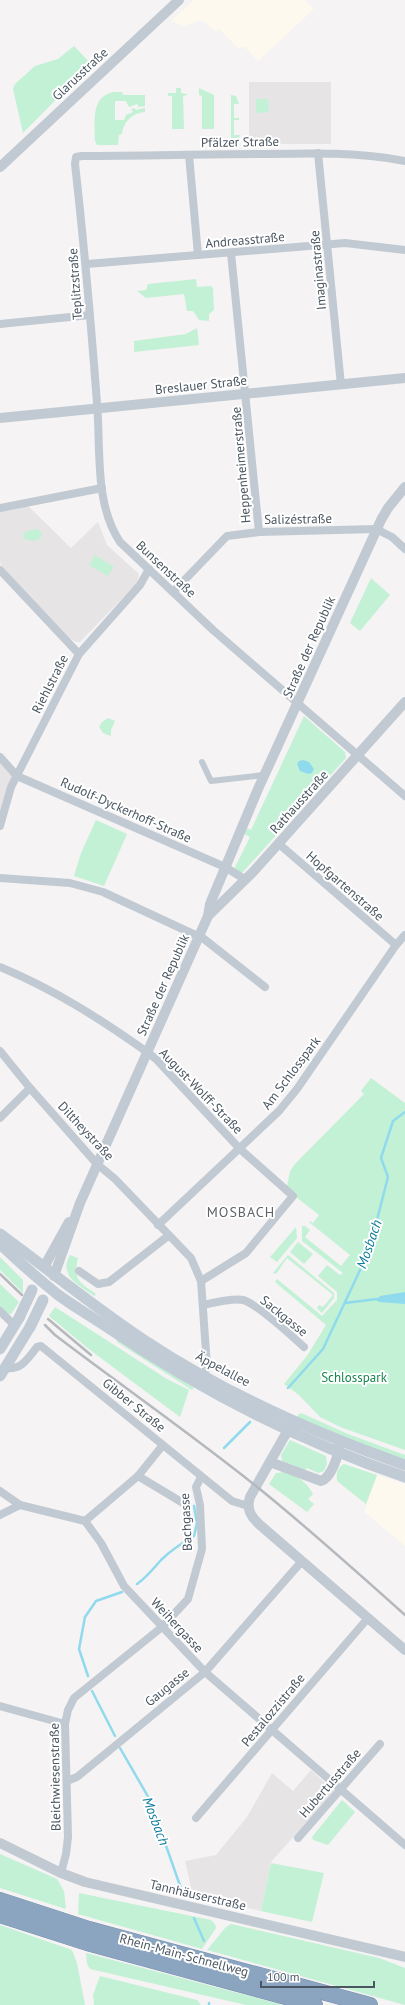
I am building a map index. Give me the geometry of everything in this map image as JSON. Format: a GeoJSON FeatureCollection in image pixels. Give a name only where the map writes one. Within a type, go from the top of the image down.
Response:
{"type":"FeatureCollection","features":[{"type":"Feature","properties":{"kind":"highway","name":"Rhein-Main-Schnellweg"},"geometry":{"type":"LineString","coordinates":[[1,1908],[56,1927],[192,1966],[370,2005]]}},
{"type":"Feature","properties":{"kind":"highway","name":"Rhein-Main-Schnellweg"},"geometry":{"type":"LineString","coordinates":[[222,1973],[315,2005]]}},
{"type":"Feature","properties":{"kind":"main road","name":"Äppelallee"},"geometry":{"type":"LineString","coordinates":[[0,1234],[54,1276],[202,1381],[288,1430],[338,1452],[405,1477]]}},
{"type":"Feature","properties":{"kind":"main road","name":"Äppelallee"},"geometry":{"type":"LineString","coordinates":[[0,1244],[49,1288],[148,1355],[202,1381],[310,1428],[405,1465]]}},
{"type":"Feature","properties":{"kind":"main road"},"geometry":{"type":"LineString","coordinates":[[0,1349],[18,1320],[44,1267]]}},
{"type":"Feature","properties":{"kind":"main road"},"geometry":{"type":"LineString","coordinates":[[3,1372],[30,1327],[54,1276]]}},
{"type":"Feature","properties":{"kind":"street","name":"Glarusstraße"},"geometry":{"type":"LineString","coordinates":[[0,167],[179,0]]}},
{"type":"Feature","properties":{"kind":"street","name":"Pfälzer Straße"},"geometry":{"type":"LineString","coordinates":[[76,157],[318,154],[385,157],[405,161]]}},
{"type":"Feature","properties":{"kind":"street","name":"Imaginastraße"},"geometry":{"type":"LineString","coordinates":[[318,154],[341,385]]}},
{"type":"Feature","properties":{"kind":"street"},"geometry":{"type":"LineString","coordinates":[[189,155],[198,255]]}},
{"type":"Feature","properties":{"kind":"street","name":"Teplitzstraße"},"geometry":{"type":"LineString","coordinates":[[76,157],[98,409]]}},
{"type":"Feature","properties":{"kind":"street","name":"Andreasstraße"},"geometry":{"type":"LineString","coordinates":[[86,264],[345,243],[405,250]]}},
{"type":"Feature","properties":{"kind":"street","name":"Heppenheimerstraße"},"geometry":{"type":"LineString","coordinates":[[231,253],[259,532]]}},
{"type":"Feature","properties":{"kind":"street"},"geometry":{"type":"LineString","coordinates":[[0,324],[90,315]]}},
{"type":"Feature","properties":{"kind":"street","name":"Breslauer Straße"},"geometry":{"type":"LineString","coordinates":[[0,418],[405,378]]}},
{"type":"Feature","properties":{"kind":"street","name":"Bunsenstraße"},"geometry":{"type":"LineString","coordinates":[[98,409],[102,488],[111,528],[120,542],[206,624],[405,796]]}},
{"type":"Feature","properties":{"kind":"street","name":"Straße der Republik"},"geometry":{"type":"LineString","coordinates":[[54,1276],[80,1203],[208,916],[210,904],[264,775],[298,704],[376,529],[388,508],[405,487]]}},
{"type":"Feature","properties":{"kind":"street"},"geometry":{"type":"LineString","coordinates":[[0,508],[102,488]]}},
{"type":"Feature","properties":{"kind":"street"},"geometry":{"type":"LineString","coordinates":[[376,529],[392,538],[405,549]]}},
{"type":"Feature","properties":{"kind":"street","name":"Salizéstraße"},"geometry":{"type":"LineString","coordinates":[[173,592],[227,536],[259,532],[376,529]]}},
{"type":"Feature","properties":{"kind":"street"},"geometry":{"type":"LineString","coordinates":[[0,570],[79,654]]}},
{"type":"Feature","properties":{"kind":"street","name":"Riehlstraße"},"geometry":{"type":"LineString","coordinates":[[0,826],[11,787],[79,654],[140,585],[149,570]]}},
{"type":"Feature","properties":{"kind":"street","name":"Rathausstraße"},"geometry":{"type":"LineString","coordinates":[[208,916],[246,880],[405,702]]}},
{"type":"Feature","properties":{"kind":"street","name":"Rudolf-Dyckerhoff-Straße"},"geometry":{"type":"LineString","coordinates":[[0,757],[17,776],[225,867],[246,880]]}},
{"type":"Feature","properties":{"kind":"street"},"geometry":{"type":"LineString","coordinates":[[202,762],[211,781],[264,775]]}},
{"type":"Feature","properties":{"kind":"street","name":"Hopfgartenstraße"},"geometry":{"type":"LineString","coordinates":[[279,844],[396,945]]}},
{"type":"Feature","properties":{"kind":"street"},"geometry":{"type":"LineString","coordinates":[[0,878],[70,883],[98,890],[199,936],[265,987]]}},
{"type":"Feature","properties":{"kind":"street","name":"Am Schlosspark"},"geometry":{"type":"LineString","coordinates":[[158,1225],[273,1118],[297,1089],[396,945],[405,935]]}},
{"type":"Feature","properties":{"kind":"street","name":"August-Wolff-Straße"},"geometry":{"type":"LineString","coordinates":[[0,967],[37,982],[76,1004],[156,1059],[240,1149],[293,1196],[246,1253],[202,1281]]}},
{"type":"Feature","properties":{"kind":"street","name":"Diltheystraße"},"geometry":{"type":"LineString","coordinates":[[0,1050],[30,1088],[97,1164],[115,1179],[168,1236],[191,1258],[202,1281]]}},
{"type":"Feature","properties":{"kind":"street"},"geometry":{"type":"LineString","coordinates":[[0,1118],[30,1088]]}},
{"type":"Feature","properties":{"kind":"street","name":"Straße der Republik"},"geometry":{"type":"LineString","coordinates":[[44,1267],[80,1203]]}},
{"type":"Feature","properties":{"kind":"street"},"geometry":{"type":"LineString","coordinates":[[79,1271],[95,1283],[101,1284],[113,1280],[168,1236]]}},
{"type":"Feature","properties":{"kind":"street"},"geometry":{"type":"LineString","coordinates":[[202,1281],[207,1366],[202,1381]]}},
{"type":"Feature","properties":{"kind":"street","name":"Sackgasse"},"geometry":{"type":"LineString","coordinates":[[203,1306],[245,1300],[278,1324],[304,1347]]}},
{"type":"Feature","properties":{"kind":"street"},"geometry":{"type":"LineString","coordinates":[[0,1311],[11,1322],[18,1320]]}},
{"type":"Feature","properties":{"kind":"street","name":"Gibber Straße"},"geometry":{"type":"LineString","coordinates":[[3,1372],[20,1366],[37,1347],[41,1346],[232,1502],[248,1506]]}},
{"type":"Feature","properties":{"kind":"street"},"geometry":{"type":"LineString","coordinates":[[310,1428],[294,1427],[288,1430],[250,1497],[248,1506],[256,1521],[405,1650]]}},
{"type":"Feature","properties":{"kind":"street"},"geometry":{"type":"LineString","coordinates":[[270,1462],[321,1481],[329,1474],[338,1452],[337,1439]]}},
{"type":"Feature","properties":{"kind":"street"},"geometry":{"type":"LineString","coordinates":[[0,1491],[20,1505],[85,1521],[138,1476],[163,1445]]}},
{"type":"Feature","properties":{"kind":"street"},"geometry":{"type":"LineString","coordinates":[[138,1476],[183,1504]]}},
{"type":"Feature","properties":{"kind":"street","name":"Bachgasse"},"geometry":{"type":"LineString","coordinates":[[162,1626],[188,1599],[199,1564],[202,1548],[200,1505],[196,1487],[201,1477]]}},
{"type":"Feature","properties":{"kind":"street"},"geometry":{"type":"LineString","coordinates":[[0,1515],[20,1505]]}},
{"type":"Feature","properties":{"kind":"street","name":"Weihergasse"},"geometry":{"type":"LineString","coordinates":[[85,1521],[101,1542],[124,1586],[204,1672],[405,1845]]}},
{"type":"Feature","properties":{"kind":"street","name":"Gaugasse"},"geometry":{"type":"LineString","coordinates":[[66,1781],[77,1776],[204,1672],[302,1561]]}},
{"type":"Feature","properties":{"kind":"street","name":"Pestalozzistraße"},"geometry":{"type":"LineString","coordinates":[[196,1818],[368,1618]]}},
{"type":"Feature","properties":{"kind":"street","name":"Bleichwiesenstraße"},"geometry":{"type":"LineString","coordinates":[[61,1873],[66,1854],[68,1837],[66,1724],[68,1710],[74,1698],[162,1626]]}},
{"type":"Feature","properties":{"kind":"street"},"geometry":{"type":"LineString","coordinates":[[0,1706],[66,1724]]}},
{"type":"Feature","properties":{"kind":"street","name":"Hubertusstraße"},"geometry":{"type":"LineString","coordinates":[[298,1838],[380,1744]]}},
{"type":"Feature","properties":{"kind":"street","name":"Tannhäuserstraße"},"geometry":{"type":"LineString","coordinates":[[0,1843],[61,1873],[85,1882],[402,1957]]}},
{"type":"Feature","properties":{"kind":"shaded area"},"geometry":{"type":"Polygon","coordinates":[[[194,0],[305,0],[314,9],[258,61],[245,47],[238,48],[219,29],[216,32],[202,20],[183,26],[171,21],[194,0]]]}},
{"type":"Feature","properties":{"kind":"shaded area"},"geometry":{"type":"Polygon","coordinates":[[[249,82],[331,82],[331,144],[249,144],[249,82]]]}},
{"type":"Feature","properties":{"kind":"shaded area"},"geometry":{"type":"Polygon","coordinates":[[[27,505],[71,548],[98,522],[107,545],[139,574],[137,583],[80,642],[76,642],[69,638],[3,569],[0,562],[0,510],[27,505]]]}},
{"type":"Feature","properties":{"kind":"shaded area"},"geometry":{"type":"Polygon","coordinates":[[[0,761],[13,775],[0,815],[0,761]]]}},
{"type":"Feature","properties":{"kind":"shaded area"},"geometry":{"type":"Polygon","coordinates":[[[377,1475],[405,1484],[405,1546],[364,1512],[377,1475]]]}},
{"type":"Feature","properties":{"kind":"shaded area"},"geometry":{"type":"Polygon","coordinates":[[[311,1770],[334,1791],[271,1862],[261,1911],[193,1896],[185,1861],[216,1855],[247,1817],[272,1773],[293,1791],[311,1770]]]}},
{"type":"Feature","properties":{"kind":"green space"},"geometry":{"type":"Polygon","coordinates":[[[74,46],[91,64],[23,133],[13,89],[15,84],[35,66],[58,59],[74,46]]]}},
{"type":"Feature","properties":{"kind":"green space"},"geometry":{"type":"Polygon","coordinates":[[[176,88],[181,88],[181,93],[187,94],[183,96],[184,129],[172,129],[172,96],[168,96],[168,93],[176,93],[176,88]]]}},
{"type":"Feature","properties":{"kind":"green space"},"geometry":{"type":"Polygon","coordinates":[[[199,88],[214,95],[214,129],[202,129],[202,96],[199,95],[199,88]]]}},
{"type":"Feature","properties":{"kind":"green space"},"geometry":{"type":"Polygon","coordinates":[[[114,92],[122,92],[123,95],[145,95],[145,106],[139,107],[137,104],[129,107],[126,101],[115,101],[115,120],[124,120],[126,115],[133,112],[131,109],[134,108],[136,110],[145,108],[145,112],[132,116],[126,122],[122,134],[119,135],[118,145],[97,145],[95,141],[95,119],[97,105],[106,95],[114,92]]]}},
{"type":"Feature","properties":{"kind":"green space"},"geometry":{"type":"Polygon","coordinates":[[[231,95],[236,96],[239,104],[234,104],[234,118],[239,118],[239,120],[234,120],[234,135],[240,135],[239,138],[231,138],[231,95]]]}},
{"type":"Feature","properties":{"kind":"green space"},"geometry":{"type":"Polygon","coordinates":[[[256,99],[268,99],[269,112],[256,113],[256,99]]]}},
{"type":"Feature","properties":{"kind":"green space"},"geometry":{"type":"Polygon","coordinates":[[[196,279],[197,287],[211,286],[213,288],[214,310],[209,314],[209,321],[199,320],[193,311],[187,311],[184,294],[146,298],[137,291],[146,290],[148,284],[196,279]]]}},
{"type":"Feature","properties":{"kind":"green space"},"geometry":{"type":"Polygon","coordinates":[[[197,328],[199,345],[134,352],[134,341],[186,334],[197,328]]]}},
{"type":"Feature","properties":{"kind":"green space"},"geometry":{"type":"Polygon","coordinates":[[[36,529],[42,532],[40,539],[33,541],[24,539],[23,535],[25,532],[36,529]]]}},
{"type":"Feature","properties":{"kind":"green space"},"geometry":{"type":"Polygon","coordinates":[[[95,555],[114,567],[108,576],[89,565],[95,555]]]}},
{"type":"Feature","properties":{"kind":"green space"},"geometry":{"type":"Polygon","coordinates":[[[371,578],[390,595],[360,631],[350,623],[371,578]]]}},
{"type":"Feature","properties":{"kind":"green space"},"geometry":{"type":"Polygon","coordinates":[[[304,716],[345,752],[346,758],[241,874],[235,870],[235,867],[250,837],[244,834],[247,828],[251,830],[304,716]]]}},
{"type":"Feature","properties":{"kind":"green space"},"geometry":{"type":"Polygon","coordinates":[[[108,718],[115,721],[111,730],[111,736],[103,733],[99,727],[102,722],[108,718]]]}},
{"type":"Feature","properties":{"kind":"green space"},"geometry":{"type":"Polygon","coordinates":[[[96,820],[127,834],[104,886],[74,876],[81,853],[96,820]]]}},
{"type":"Feature","properties":{"kind":"green space","name":"Schlosspark"},"geometry":{"type":"Polygon","coordinates":[[[371,1078],[405,1103],[405,1450],[340,1427],[320,1417],[299,1395],[284,1384],[307,1356],[326,1325],[275,1282],[277,1279],[322,1316],[337,1300],[337,1292],[318,1276],[327,1265],[340,1275],[343,1273],[302,1241],[302,1226],[305,1226],[310,1230],[305,1237],[341,1266],[350,1255],[309,1222],[310,1221],[313,1223],[319,1215],[296,1197],[297,1195],[287,1186],[290,1171],[295,1164],[364,1094],[361,1091],[371,1078]]]}},
{"type":"Feature","properties":{"kind":"green space"},"geometry":{"type":"Polygon","coordinates":[[[296,1227],[297,1238],[277,1262],[270,1257],[296,1227]]]}},
{"type":"Feature","properties":{"kind":"green space"},"geometry":{"type":"Polygon","coordinates":[[[298,1242],[313,1254],[304,1264],[290,1252],[298,1242]]]}},
{"type":"Feature","properties":{"kind":"green space"},"geometry":{"type":"Polygon","coordinates":[[[70,1255],[78,1258],[76,1271],[77,1276],[85,1286],[96,1294],[94,1296],[77,1284],[68,1274],[67,1262],[70,1255]]]}},
{"type":"Feature","properties":{"kind":"green space"},"geometry":{"type":"Polygon","coordinates":[[[288,1255],[334,1293],[334,1298],[322,1313],[317,1308],[319,1305],[323,1307],[333,1295],[287,1258],[276,1274],[273,1273],[288,1255]]]}},
{"type":"Feature","properties":{"kind":"green space"},"geometry":{"type":"Polygon","coordinates":[[[0,1257],[23,1280],[23,1293],[0,1270],[0,1257]]]}},
{"type":"Feature","properties":{"kind":"green space"},"geometry":{"type":"Polygon","coordinates":[[[0,1284],[19,1302],[11,1314],[7,1314],[0,1307],[0,1284]]]}},
{"type":"Feature","properties":{"kind":"green space"},"geometry":{"type":"Polygon","coordinates":[[[55,1307],[167,1379],[189,1390],[180,1417],[90,1350],[49,1316],[55,1307]]]}},
{"type":"Feature","properties":{"kind":"green space"},"geometry":{"type":"Polygon","coordinates":[[[116,1338],[194,1388],[192,1390],[117,1342],[116,1338]]]}},
{"type":"Feature","properties":{"kind":"green space"},"geometry":{"type":"Polygon","coordinates":[[[301,1413],[348,1434],[405,1455],[405,1461],[297,1418],[301,1413]]]}},
{"type":"Feature","properties":{"kind":"green space"},"geometry":{"type":"Polygon","coordinates":[[[290,1440],[326,1456],[327,1464],[324,1471],[318,1473],[307,1468],[305,1470],[282,1461],[281,1455],[290,1440]]]}},
{"type":"Feature","properties":{"kind":"green space"},"geometry":{"type":"Polygon","coordinates":[[[344,1464],[377,1475],[366,1504],[337,1481],[338,1471],[344,1464]]]}},
{"type":"Feature","properties":{"kind":"green space"},"geometry":{"type":"Polygon","coordinates":[[[285,1472],[302,1480],[313,1494],[308,1499],[314,1504],[307,1512],[269,1484],[276,1473],[285,1472]]]}},
{"type":"Feature","properties":{"kind":"green space"},"geometry":{"type":"Polygon","coordinates":[[[342,1800],[355,1812],[328,1845],[313,1840],[312,1837],[342,1800]]]}},
{"type":"Feature","properties":{"kind":"green space"},"geometry":{"type":"Polygon","coordinates":[[[0,1854],[57,1879],[64,1891],[66,1909],[0,1888],[0,1854]]]}},
{"type":"Feature","properties":{"kind":"green space"},"geometry":{"type":"Polygon","coordinates":[[[271,1863],[324,1873],[312,1922],[261,1911],[271,1863]]]}},
{"type":"Feature","properties":{"kind":"green space"},"geometry":{"type":"Polygon","coordinates":[[[79,1893],[211,1920],[215,1924],[216,1928],[202,1949],[78,1914],[79,1893]]]}},
{"type":"Feature","properties":{"kind":"green space"},"geometry":{"type":"Polygon","coordinates":[[[231,1924],[379,1958],[405,1968],[405,2005],[207,1950],[226,1927],[231,1924]]]}},
{"type":"Feature","properties":{"kind":"green space"},"geometry":{"type":"Polygon","coordinates":[[[0,1925],[72,1950],[77,1963],[85,2005],[0,2005],[0,1925]]]}},
{"type":"Feature","properties":{"kind":"green space"},"geometry":{"type":"Polygon","coordinates":[[[86,1953],[283,2005],[246,2005],[90,1969],[87,1964],[86,1953]]]}},
{"type":"Feature","properties":{"kind":"green space"},"geometry":{"type":"Polygon","coordinates":[[[100,1976],[197,2000],[201,2005],[94,2005],[93,1995],[100,1976]]]}},
{"type":"Feature","properties":{"kind":"water"},"geometry":{"type":"Polygon","coordinates":[[[303,760],[309,762],[314,769],[312,773],[308,774],[300,771],[297,764],[299,761],[303,760]]]}},
{"type":"Feature","properties":{"kind":"water"},"geometry":{"type":"Polygon","coordinates":[[[405,1292],[405,1304],[379,1302],[376,1300],[380,1296],[405,1292]]]}},
{"type":"Feature","properties":{"kind":"waterway","name":"Mosbach"},"geometry":{"type":"LineString","coordinates":[[288,1388],[323,1349],[369,1251],[388,1177],[381,1158],[393,1121],[405,1112]]}},
{"type":"Feature","properties":{"kind":"waterway"},"geometry":{"type":"LineString","coordinates":[[345,1303],[377,1299]]}},
{"type":"Feature","properties":{"kind":"waterway","name":"Mosbach"},"geometry":{"type":"LineString","coordinates":[[224,1448],[250,1422]]}},
{"type":"Feature","properties":{"kind":"waterway","name":"Mosbach"},"geometry":{"type":"LineString","coordinates":[[137,1584],[147,1576],[169,1553],[194,1536],[197,1523],[194,1506]]}},
{"type":"Feature","properties":{"kind":"waterway","name":"Mosbach"},"geometry":{"type":"LineString","coordinates":[[88,1676],[79,1649],[85,1617],[96,1601],[122,1592]]}},
{"type":"Feature","properties":{"kind":"waterway","name":"Mosbach"},"geometry":{"type":"LineString","coordinates":[[92,1691],[115,1736]]}},
{"type":"Feature","properties":{"kind":"waterway","name":"Mosbach"},"geometry":{"type":"LineString","coordinates":[[120,1748],[150,1800],[184,1897]]}},
{"type":"Feature","properties":{"kind":"waterway","name":"Mosbach"},"geometry":{"type":"LineString","coordinates":[[194,1918],[204,1941]]}},
{"type":"Feature","properties":{"kind":"railway"},"geometry":{"type":"LineString","coordinates":[[0,1274],[22,1295]]}},
{"type":"Feature","properties":{"kind":"railway"},"geometry":{"type":"LineString","coordinates":[[48,1319],[91,1355]]}},
{"type":"Feature","properties":{"kind":"railway"},"geometry":{"type":"LineString","coordinates":[[45,1325],[55,1335],[256,1486],[313,1533],[405,1615]]}},
{"type":"Feature","properties":{"kind":"district","name":"MOSBACH"},"geometry":{"type":"Point","coordinates":[241,1212]}}]}
